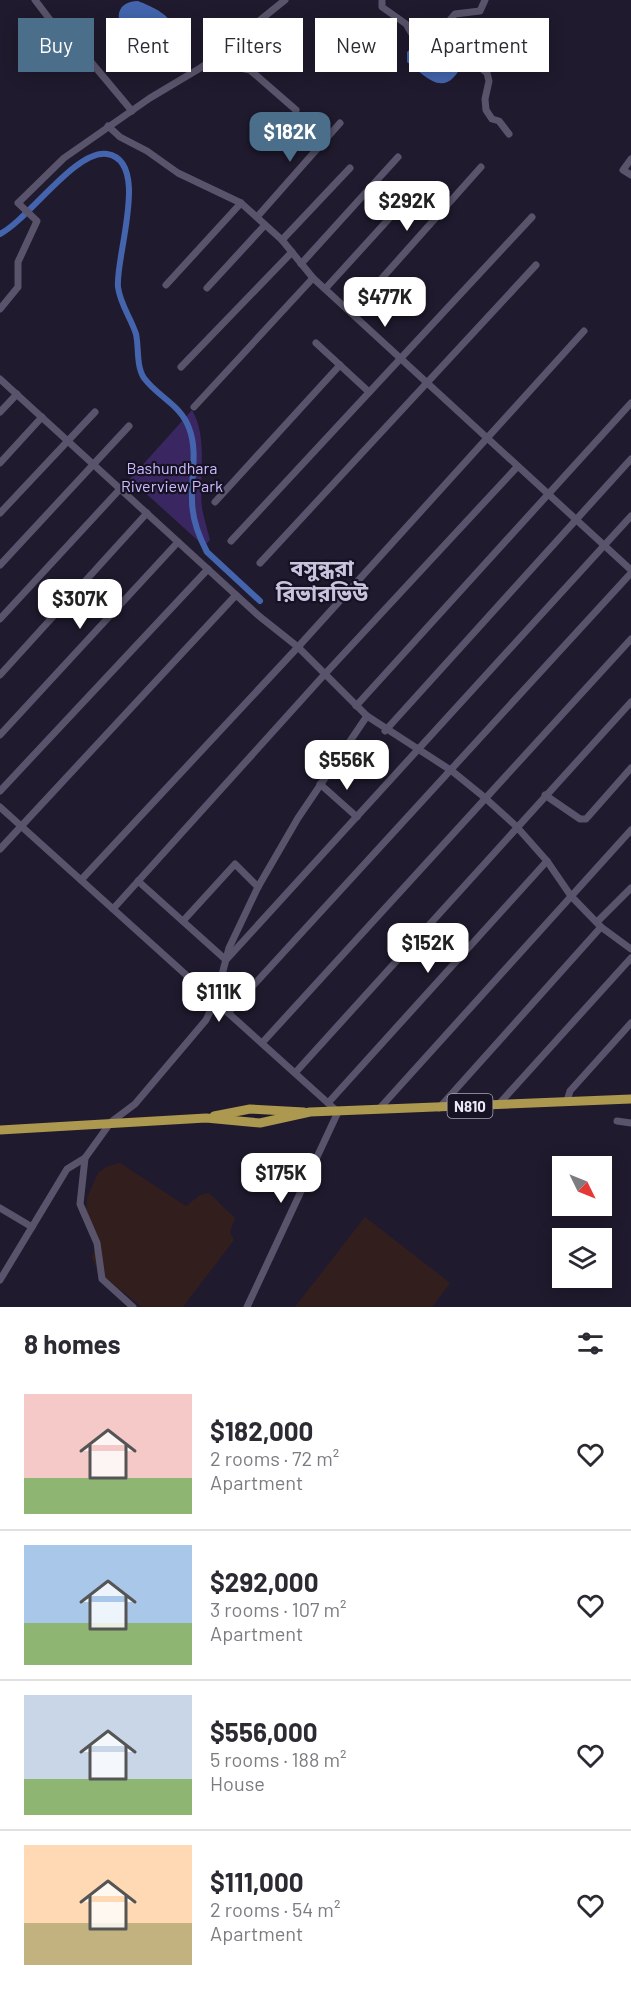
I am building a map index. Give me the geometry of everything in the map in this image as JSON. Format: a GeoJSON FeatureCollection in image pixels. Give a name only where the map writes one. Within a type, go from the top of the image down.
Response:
{"type":"FeatureCollection","features":[{"type":"Feature","properties":{"kind":"highway","name":"N810"},"geometry":{"type":"LineString","coordinates":[[206,1118],[250,1108],[338,1112],[631,1099]]}},
{"type":"Feature","properties":{"kind":"highway","name":"N810"},"geometry":{"type":"LineString","coordinates":[[0,1130],[206,1118],[260,1123],[310,1112]]}},
{"type":"Feature","properties":{"kind":"street"},"geometry":{"type":"LineString","coordinates":[[35,0],[54,25],[76,44],[132,111]]}},
{"type":"Feature","properties":{"kind":"street"},"geometry":{"type":"LineString","coordinates":[[0,309],[18,287],[18,262],[38,221],[18,202],[64,158],[108,126],[202,67],[285,0]]}},
{"type":"Feature","properties":{"kind":"street"},"geometry":{"type":"LineString","coordinates":[[382,0],[382,7],[406,24],[409,29]]}},
{"type":"Feature","properties":{"kind":"street"},"geometry":{"type":"LineString","coordinates":[[451,18],[454,14],[480,11],[485,0]]}},
{"type":"Feature","properties":{"kind":"street"},"geometry":{"type":"LineString","coordinates":[[202,67],[237,67],[250,70],[296,110]]}},
{"type":"Feature","properties":{"kind":"street"},"geometry":{"type":"LineString","coordinates":[[485,72],[489,81],[485,99],[486,110],[492,119],[499,121],[509,134]]}},
{"type":"Feature","properties":{"kind":"street"},"geometry":{"type":"LineString","coordinates":[[257,217],[340,123]]}},
{"type":"Feature","properties":{"kind":"street"},"geometry":{"type":"LineString","coordinates":[[108,126],[120,137],[147,151],[178,173],[241,203],[282,240],[313,278],[631,572],[452,771],[228,1013]]}},
{"type":"Feature","properties":{"kind":"street"},"geometry":{"type":"LineString","coordinates":[[301,264],[398,157]]}},
{"type":"Feature","properties":{"kind":"street"},"geometry":{"type":"LineString","coordinates":[[631,159],[623,170],[631,175]]}},
{"type":"Feature","properties":{"kind":"street"},"geometry":{"type":"LineString","coordinates":[[351,313],[482,167]]}},
{"type":"Feature","properties":{"kind":"street"},"geometry":{"type":"LineString","coordinates":[[282,240],[350,168]]}},
{"type":"Feature","properties":{"kind":"street"},"geometry":{"type":"LineString","coordinates":[[325,289],[417,189]]}},
{"type":"Feature","properties":{"kind":"street"},"geometry":{"type":"LineString","coordinates":[[166,285],[241,203]]}},
{"type":"Feature","properties":{"kind":"street"},"geometry":{"type":"LineString","coordinates":[[231,541],[532,217]]}},
{"type":"Feature","properties":{"kind":"street"},"geometry":{"type":"LineString","coordinates":[[207,288],[265,225]]}},
{"type":"Feature","properties":{"kind":"street"},"geometry":{"type":"LineString","coordinates":[[181,367],[292,252]]}},
{"type":"Feature","properties":{"kind":"street"},"geometry":{"type":"LineString","coordinates":[[260,563],[536,265]]}},
{"type":"Feature","properties":{"kind":"street"},"geometry":{"type":"LineString","coordinates":[[194,407],[313,278]]}},
{"type":"Feature","properties":{"kind":"street"},"geometry":{"type":"LineString","coordinates":[[81,880],[298,647],[584,331]]}},
{"type":"Feature","properties":{"kind":"street"},"geometry":{"type":"LineString","coordinates":[[316,344],[369,392]]}},
{"type":"Feature","properties":{"kind":"street"},"geometry":{"type":"LineString","coordinates":[[215,502],[340,365]]}},
{"type":"Feature","properties":{"kind":"street"},"geometry":{"type":"LineString","coordinates":[[0,379],[236,595],[298,647],[367,717],[452,771],[484,797],[516,826],[547,861],[571,896],[599,924],[631,949]]}},
{"type":"Feature","properties":{"kind":"street"},"geometry":{"type":"LineString","coordinates":[[0,412],[17,394]]}},
{"type":"Feature","properties":{"kind":"street"},"geometry":{"type":"LineString","coordinates":[[356,706],[631,403]]}},
{"type":"Feature","properties":{"kind":"street"},"geometry":{"type":"LineString","coordinates":[[0,513],[95,412]]}},
{"type":"Feature","properties":{"kind":"street"},"geometry":{"type":"LineString","coordinates":[[0,463],[42,417]]}},
{"type":"Feature","properties":{"kind":"street"},"geometry":{"type":"LineString","coordinates":[[0,565],[129,426]]}},
{"type":"Feature","properties":{"kind":"street"},"geometry":{"type":"LineString","coordinates":[[386,731],[631,459]]}},
{"type":"Feature","properties":{"kind":"street"},"geometry":{"type":"LineString","coordinates":[[113,909],[324,675],[517,467]]}},
{"type":"Feature","properties":{"kind":"street"},"geometry":{"type":"LineString","coordinates":[[0,619],[120,489]]}},
{"type":"Feature","properties":{"kind":"street"},"geometry":{"type":"LineString","coordinates":[[0,675],[147,513]]}},
{"type":"Feature","properties":{"kind":"street"},"geometry":{"type":"LineString","coordinates":[[225,960],[631,516]]}},
{"type":"Feature","properties":{"kind":"street"},"geometry":{"type":"LineString","coordinates":[[0,735],[178,542]]}},
{"type":"Feature","properties":{"kind":"street"},"geometry":{"type":"LineString","coordinates":[[0,791],[208,569]]}},
{"type":"Feature","properties":{"kind":"street"},"geometry":{"type":"LineString","coordinates":[[0,849],[236,595]]}},
{"type":"Feature","properties":{"kind":"street"},"geometry":{"type":"LineString","coordinates":[[262,1043],[484,797],[631,639]]}},
{"type":"Feature","properties":{"kind":"street"},"geometry":{"type":"LineString","coordinates":[[294,1073],[631,702]]}},
{"type":"Feature","properties":{"kind":"street"},"geometry":{"type":"LineString","coordinates":[[0,1280],[67,1169],[85,1158],[111,1122],[135,1104],[197,1034],[215,1001],[225,960],[236,929],[258,887],[320,784],[367,717]]}},
{"type":"Feature","properties":{"kind":"street"},"geometry":{"type":"LineString","coordinates":[[545,795],[580,819],[586,819],[631,768]]}},
{"type":"Feature","properties":{"kind":"street"},"geometry":{"type":"LineString","coordinates":[[320,784],[357,817]]}},
{"type":"Feature","properties":{"kind":"street"},"geometry":{"type":"LineString","coordinates":[[0,807],[338,1112],[247,1307]]}},
{"type":"Feature","properties":{"kind":"street"},"geometry":{"type":"LineString","coordinates":[[379,1109],[631,830]]}},
{"type":"Feature","properties":{"kind":"street"},"geometry":{"type":"LineString","coordinates":[[328,1103],[547,861]]}},
{"type":"Feature","properties":{"kind":"street"},"geometry":{"type":"LineString","coordinates":[[183,921],[235,864],[258,887]]}},
{"type":"Feature","properties":{"kind":"street"},"geometry":{"type":"LineString","coordinates":[[138,881],[225,960]]}},
{"type":"Feature","properties":{"kind":"street"},"geometry":{"type":"LineString","coordinates":[[439,1108],[631,888]]}},
{"type":"Feature","properties":{"kind":"street"},"geometry":{"type":"LineString","coordinates":[[499,1104],[631,958]]}},
{"type":"Feature","properties":{"kind":"street"},"geometry":{"type":"LineString","coordinates":[[567,1101],[570,1091],[631,1023]]}},
{"type":"Feature","properties":{"kind":"street"},"geometry":{"type":"LineString","coordinates":[[617,1121],[631,1123]]}},
{"type":"Feature","properties":{"kind":"street"},"geometry":{"type":"LineString","coordinates":[[85,1158],[80,1204],[97,1243],[102,1279],[133,1307]]}},
{"type":"Feature","properties":{"kind":"street"},"geometry":{"type":"LineString","coordinates":[[0,1208],[32,1227]]}},
{"type":"Feature","properties":{"kind":"shaded area"},"geometry":{"type":"Polygon","coordinates":[[[120,1163],[186,1206],[200,1195],[209,1193],[235,1218],[230,1232],[234,1240],[183,1307],[142,1307],[98,1272],[92,1257],[99,1239],[86,1212],[87,1198],[98,1173],[108,1166],[120,1163]]]}},
{"type":"Feature","properties":{"kind":"shaded area"},"geometry":{"type":"Polygon","coordinates":[[[365,1217],[450,1283],[432,1307],[295,1307],[365,1217]]]}},
{"type":"Feature","properties":{"kind":"green space","name":"Bashundhara Riverview Park"},"geometry":{"type":"Polygon","coordinates":[[[192,410],[202,446],[202,508],[210,540],[204,546],[130,479],[192,410]]]}},
{"type":"Feature","properties":{"kind":"water"},"geometry":{"type":"Polygon","coordinates":[[[138,1],[156,9],[168,18],[119,18],[120,9],[138,1]]]}},
{"type":"Feature","properties":{"kind":"water"},"geometry":{"type":"Polygon","coordinates":[[[409,50],[409,63],[407,62],[409,50]]]}},
{"type":"Feature","properties":{"kind":"water"},"geometry":{"type":"Polygon","coordinates":[[[421,72],[458,72],[447,82],[441,83],[421,72]]]}},
{"type":"Feature","properties":{"kind":"waterway"},"geometry":{"type":"LineString","coordinates":[[0,234],[12,226],[81,162],[95,155],[107,154],[120,160],[127,174],[129,191],[118,287],[136,334],[141,373],[150,385],[181,413],[189,428],[194,455],[193,514],[198,533],[207,552],[260,601]]}},
{"type":"Feature","properties":{"kind":"district","name":"বসুন্ধরা রিভারভিউ"},"geometry":{"type":"Point","coordinates":[322,580]}}]}
